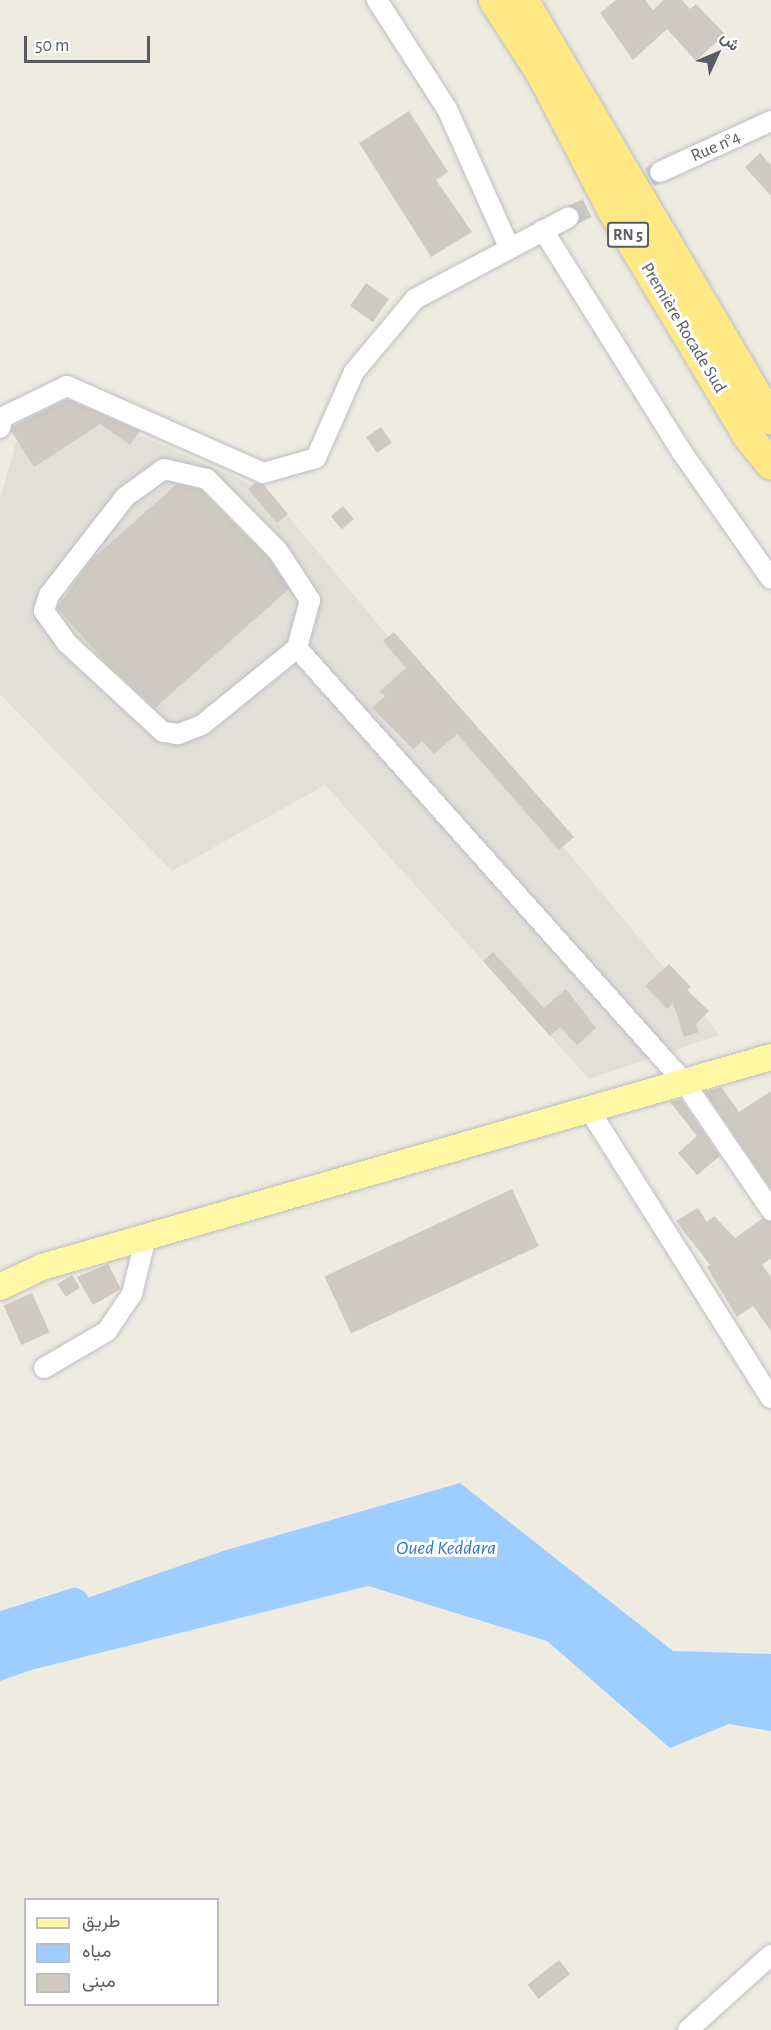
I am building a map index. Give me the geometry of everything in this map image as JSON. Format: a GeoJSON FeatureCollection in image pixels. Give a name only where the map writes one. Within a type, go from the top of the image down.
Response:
{"type":"FeatureCollection","features":[{"type":"Feature","properties":{"kind":"highway","name":"Première Rocade Sud"},"geometry":{"type":"LineString","coordinates":[[494,0],[541,73],[612,209],[747,435],[771,465]]}},
{"type":"Feature","properties":{"kind":"highway","name":"Première Rocade Sud"},"geometry":{"type":"LineString","coordinates":[[523,0],[771,419]]}},
{"type":"Feature","properties":{"kind":"main road"},"geometry":{"type":"LineString","coordinates":[[0,1287],[42,1267],[771,1057]]}},
{"type":"Feature","properties":{"kind":"street"},"geometry":{"type":"LineString","coordinates":[[377,0],[447,109],[509,247]]}},
{"type":"Feature","properties":{"kind":"street","name":"Rue n°4"},"geometry":{"type":"LineString","coordinates":[[660,172],[767,128]]}},
{"type":"Feature","properties":{"kind":"street"},"geometry":{"type":"LineString","coordinates":[[0,428],[3,417],[67,386],[263,473],[316,458],[354,372],[415,299],[569,217]]}},
{"type":"Feature","properties":{"kind":"street"},"geometry":{"type":"LineString","coordinates":[[543,230],[681,451],[771,579]]}},
{"type":"Feature","properties":{"kind":"street"},"geometry":{"type":"LineString","coordinates":[[164,469],[207,479],[278,551],[310,600],[297,648],[202,725],[178,734],[163,732],[67,643],[44,611],[49,595],[125,496],[164,469]]}},
{"type":"Feature","properties":{"kind":"street"},"geometry":{"type":"LineString","coordinates":[[297,648],[684,1082],[771,1210]]}},
{"type":"Feature","properties":{"kind":"street"},"geometry":{"type":"LineString","coordinates":[[590,1111],[771,1398]]}},
{"type":"Feature","properties":{"kind":"street"},"geometry":{"type":"LineString","coordinates":[[44,1368],[106,1331],[132,1294],[146,1236]]}},
{"type":"Feature","properties":{"kind":"street"},"geometry":{"type":"LineString","coordinates":[[688,2030],[771,1955]]}},
{"type":"Feature","properties":{"kind":"shaded area"},"geometry":{"type":"Polygon","coordinates":[[[76,407],[268,492],[720,1035],[589,1079],[325,785],[172,871],[0,694],[0,500],[16,442],[76,407]]]}},
{"type":"Feature","properties":{"kind":"water","name":"Oued Keddara"},"geometry":{"type":"Polygon","coordinates":[[[460,1483],[673,1651],[771,1654],[771,1731],[729,1724],[670,1748],[547,1641],[368,1586],[31,1670],[0,1681],[0,1628],[223,1551],[460,1483]]]}},
{"type":"Feature","properties":{"kind":"building"},"geometry":{"type":"Polygon","coordinates":[[[616,0],[645,0],[653,10],[664,0],[682,0],[690,9],[696,4],[725,34],[696,61],[667,29],[633,60],[600,13],[616,0]]]}},
{"type":"Feature","properties":{"kind":"building"},"geometry":{"type":"Polygon","coordinates":[[[409,111],[448,172],[436,180],[472,232],[431,257],[359,143],[409,111]]]}},
{"type":"Feature","properties":{"kind":"building"},"geometry":{"type":"Polygon","coordinates":[[[760,153],[771,165],[771,196],[745,167],[760,153]]]}},
{"type":"Feature","properties":{"kind":"building"},"geometry":{"type":"Polygon","coordinates":[[[366,283],[389,299],[373,322],[350,306],[366,283]]]}},
{"type":"Feature","properties":{"kind":"building"},"geometry":{"type":"Polygon","coordinates":[[[67,399],[140,431],[130,445],[100,424],[34,467],[11,431],[13,426],[67,399]]]}},
{"type":"Feature","properties":{"kind":"building"},"geometry":{"type":"Polygon","coordinates":[[[381,427],[392,443],[377,453],[366,437],[381,427]]]}},
{"type":"Feature","properties":{"kind":"building"},"geometry":{"type":"Polygon","coordinates":[[[255,483],[263,484],[288,514],[277,523],[248,489],[255,483]]]}},
{"type":"Feature","properties":{"kind":"building"},"geometry":{"type":"Polygon","coordinates":[[[177,484],[201,490],[269,559],[289,589],[155,708],[105,662],[57,608],[91,560],[177,484]]]}},
{"type":"Feature","properties":{"kind":"building"},"geometry":{"type":"Polygon","coordinates":[[[343,506],[354,519],[342,529],[331,516],[343,506]]]}},
{"type":"Feature","properties":{"kind":"building"},"geometry":{"type":"Polygon","coordinates":[[[394,632],[574,837],[559,850],[457,734],[434,754],[422,741],[413,749],[372,708],[385,696],[380,691],[406,668],[383,641],[394,632]]]}},
{"type":"Feature","properties":{"kind":"building"},"geometry":{"type":"Polygon","coordinates":[[[493,952],[544,1008],[566,989],[596,1028],[577,1045],[560,1027],[550,1036],[483,961],[493,952]]]}},
{"type":"Feature","properties":{"kind":"building"},"geometry":{"type":"Polygon","coordinates":[[[669,964],[691,987],[687,990],[709,1011],[696,1024],[699,1032],[684,1037],[673,1003],[667,1009],[645,986],[669,964]]]}},
{"type":"Feature","properties":{"kind":"building"},"geometry":{"type":"Polygon","coordinates":[[[721,1087],[739,1112],[771,1091],[771,1189],[705,1092],[721,1087]]]}},
{"type":"Feature","properties":{"kind":"building"},"geometry":{"type":"Polygon","coordinates":[[[681,1099],[720,1156],[697,1175],[678,1153],[697,1136],[670,1102],[681,1099]]]}},
{"type":"Feature","properties":{"kind":"building"},"geometry":{"type":"Polygon","coordinates":[[[512,1189],[539,1246],[351,1334],[324,1276],[512,1189]]]}},
{"type":"Feature","properties":{"kind":"building"},"geometry":{"type":"Polygon","coordinates":[[[698,1208],[707,1222],[714,1216],[735,1238],[763,1218],[771,1222],[771,1258],[762,1265],[771,1277],[771,1331],[753,1306],[737,1317],[707,1267],[710,1265],[676,1221],[698,1208]]]}},
{"type":"Feature","properties":{"kind":"building"},"geometry":{"type":"Polygon","coordinates":[[[108,1264],[121,1289],[93,1305],[77,1277],[108,1264]]]}},
{"type":"Feature","properties":{"kind":"building"},"geometry":{"type":"Polygon","coordinates":[[[72,1275],[80,1288],[66,1297],[58,1284],[72,1275]]]}},
{"type":"Feature","properties":{"kind":"building"},"geometry":{"type":"Polygon","coordinates":[[[32,1293],[49,1332],[21,1345],[4,1306],[32,1293]]]}},
{"type":"Feature","properties":{"kind":"building"},"geometry":{"type":"Polygon","coordinates":[[[559,1960],[570,1974],[539,1999],[527,1985],[559,1960]]]}},
{"type":"Feature","properties":{"kind":"waterway","name":"Oued Keddara"},"geometry":{"type":"LineString","coordinates":[[0,1627],[74,1603]]}},
{"type":"Feature","properties":{"kind":"tunnel"},"geometry":{"type":"LineString","coordinates":[[569,217],[660,172]]}}]}
